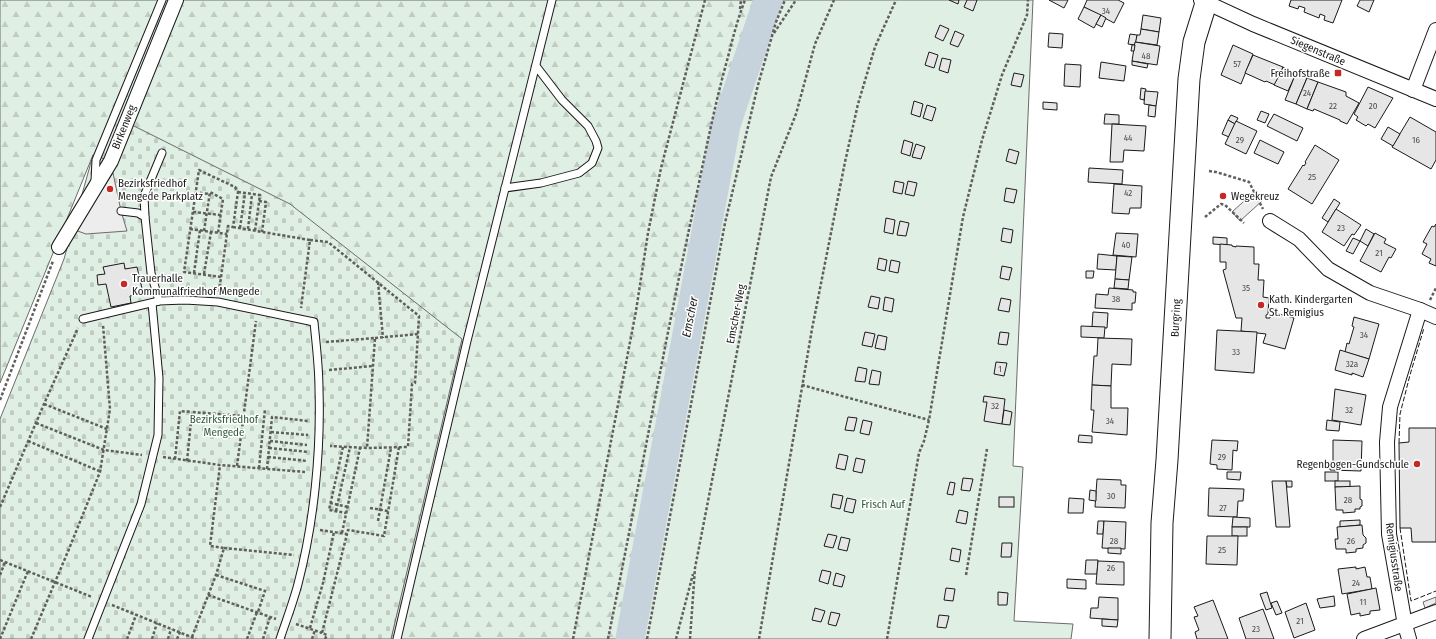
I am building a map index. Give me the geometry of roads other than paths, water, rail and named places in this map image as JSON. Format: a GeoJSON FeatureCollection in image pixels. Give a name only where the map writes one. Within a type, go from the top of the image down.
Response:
{"type":"FeatureCollection","features":[{"type":"Feature","properties":{"kind":"main road","name":"Burgring"},"geometry":{"type":"LineString","coordinates":[[1160,639],[1162,524],[1168,460],[1189,79],[1194,42],[1204,1]]}},
{"type":"Feature","properties":{"kind":"street","name":"Birkenweg"},"geometry":{"type":"LineString","coordinates":[[59,247],[111,161],[176,0]]}},
{"type":"Feature","properties":{"kind":"street","name":"Siegenstraße"},"geometry":{"type":"LineString","coordinates":[[1204,1],[1245,21],[1436,99]]}},
{"type":"Feature","properties":{"kind":"street"},"geometry":{"type":"LineString","coordinates":[[1413,90],[1436,30]]}},
{"type":"Feature","properties":{"kind":"street"},"geometry":{"type":"LineString","coordinates":[[1270,222],[1299,240],[1328,269],[1370,293],[1420,310],[1436,318]]}},
{"type":"Feature","properties":{"kind":"street","name":"Remigiusstraße"},"geometry":{"type":"LineString","coordinates":[[1409,639],[1405,625],[1389,534],[1387,442],[1390,407],[1420,310]]}},
{"type":"Feature","properties":{"kind":"street"},"geometry":{"type":"LineString","coordinates":[[1364,639],[1405,625],[1436,612]]}},
{"type":"Feature","properties":{"kind":"lane"},"geometry":{"type":"LineString","coordinates":[[95,188],[96,160],[162,0]]}},
{"type":"Feature","properties":{"kind":"lane"},"geometry":{"type":"LineString","coordinates":[[396,639],[467,341],[552,0]]}},
{"type":"Feature","properties":{"kind":"lane"},"geometry":{"type":"LineString","coordinates":[[505,188],[541,183],[580,173],[592,163],[598,148],[596,140],[588,126],[562,100],[536,66]]}},
{"type":"Feature","properties":{"kind":"lane"},"geometry":{"type":"LineString","coordinates":[[88,639],[141,504],[158,435],[159,378],[156,302],[151,273],[144,196],[162,153]]}},
{"type":"Feature","properties":{"kind":"lane"},"geometry":{"type":"LineString","coordinates":[[121,211],[138,213],[145,217]]}},
{"type":"Feature","properties":{"kind":"lane"},"geometry":{"type":"LineString","coordinates":[[83,319],[156,302],[184,300],[218,302],[314,322],[318,371],[319,436],[313,504],[305,557],[298,586],[280,639]]}},
{"type":"Feature","properties":{"kind":"waterway","name":"Emscher"},"geometry":{"type":"LineString","coordinates":[[630,639],[726,125],[768,0]]}},
{"type":"Feature","properties":{"kind":"place","name":"Freihofstraße"},"geometry":{"type":"Point","coordinates":[1338,73]}},
{"type":"Feature","properties":{"kind":"place","name":"Bezirksfriedhof Mengede Parkplatz"},"geometry":{"type":"Point","coordinates":[110,189]}},
{"type":"Feature","properties":{"kind":"place","name":"Wegekreuz"},"geometry":{"type":"Point","coordinates":[1223,196]}},
{"type":"Feature","properties":{"kind":"place","name":"Trauerhalle Kommunalfriedhof Mengede"},"geometry":{"type":"Point","coordinates":[124,284]}},
{"type":"Feature","properties":{"kind":"place","name":"Kath. Kindergarten St. Remigius"},"geometry":{"type":"Point","coordinates":[1261,305]}},
{"type":"Feature","properties":{"kind":"place","name":"Regenbogen-Gundschule"},"geometry":{"type":"Point","coordinates":[1417,464]}},
{"type":"Feature","properties":{"kind":"park label","name":"Bezirksfriedhof Mengede"},"geometry":{"type":"Point","coordinates":[224,425]}},
{"type":"Feature","properties":{"kind":"park label","name":"Frisch Auf"},"geometry":{"type":"Point","coordinates":[883,504]}}]}
